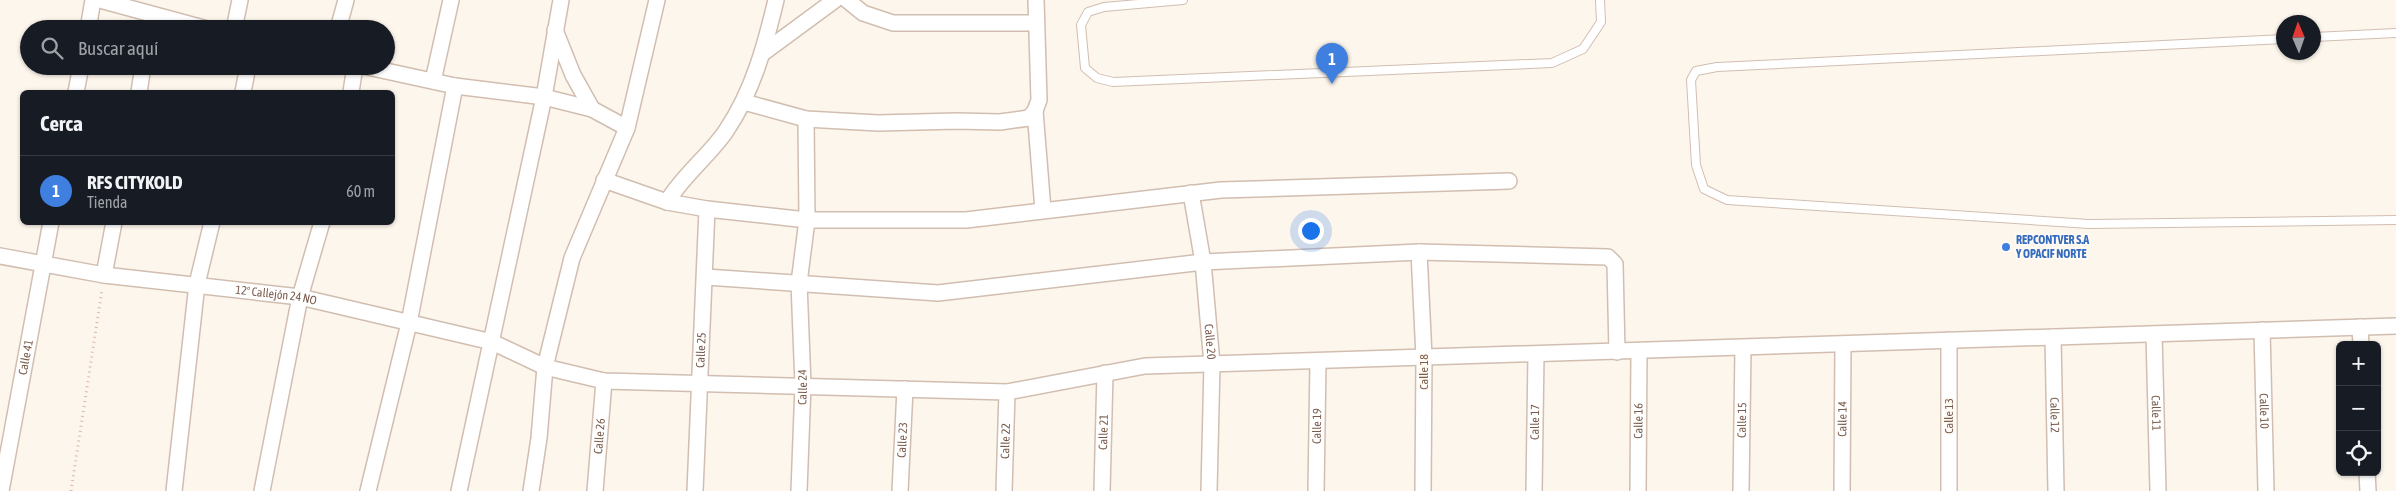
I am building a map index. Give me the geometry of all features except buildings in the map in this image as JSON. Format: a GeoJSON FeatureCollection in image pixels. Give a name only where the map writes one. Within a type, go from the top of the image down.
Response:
{"type":"FeatureCollection","features":[{"type":"Feature","properties":{"kind":"street"},"geometry":{"type":"LineString","coordinates":[[90,20],[94,0]]}},
{"type":"Feature","properties":{"kind":"street"},"geometry":{"type":"LineString","coordinates":[[100,0],[132,4],[150,20]]}},
{"type":"Feature","properties":{"kind":"street"},"geometry":{"type":"LineString","coordinates":[[236,20],[240,0]]}},
{"type":"Feature","properties":{"kind":"street"},"geometry":{"type":"LineString","coordinates":[[340,20],[346,0]]}},
{"type":"Feature","properties":{"kind":"street"},"geometry":{"type":"LineString","coordinates":[[433,81],[451,0]]}},
{"type":"Feature","properties":{"kind":"street"},"geometry":{"type":"LineString","coordinates":[[459,491],[544,97],[561,0]]}},
{"type":"Feature","properties":{"kind":"street"},"geometry":{"type":"LineString","coordinates":[[531,491],[539,438],[545,367],[572,258],[627,128],[657,0]]}},
{"type":"Feature","properties":{"kind":"street"},"geometry":{"type":"LineString","coordinates":[[667,202],[725,133],[744,102],[763,53],[776,0]]}},
{"type":"Feature","properties":{"kind":"street"},"geometry":{"type":"LineString","coordinates":[[763,53],[835,0]]}},
{"type":"Feature","properties":{"kind":"street"},"geometry":{"type":"LineString","coordinates":[[847,0],[863,13],[893,23],[1036,23]]}},
{"type":"Feature","properties":{"kind":"street"},"geometry":{"type":"LineString","coordinates":[[1036,0],[1039,100],[1035,112],[1043,210]]}},
{"type":"Feature","properties":{"kind":"street"},"geometry":{"type":"LineString","coordinates":[[555,30],[573,75],[592,109]]}},
{"type":"Feature","properties":{"kind":"street"},"geometry":{"type":"LineString","coordinates":[[395,73],[455,86],[544,97],[592,109],[627,128]]}},
{"type":"Feature","properties":{"kind":"street"},"geometry":{"type":"LineString","coordinates":[[76,90],[79,75]]}},
{"type":"Feature","properties":{"kind":"street"},"geometry":{"type":"LineString","coordinates":[[138,90],[142,75]]}},
{"type":"Feature","properties":{"kind":"street"},"geometry":{"type":"LineString","coordinates":[[243,90],[246,75]]}},
{"type":"Feature","properties":{"kind":"street"},"geometry":{"type":"LineString","coordinates":[[351,90],[354,75]]}},
{"type":"Feature","properties":{"kind":"street"},"geometry":{"type":"LineString","coordinates":[[368,491],[410,323],[455,86]]}},
{"type":"Feature","properties":{"kind":"street"},"geometry":{"type":"LineString","coordinates":[[744,102],[806,120],[878,123],[1008,122],[1029,118],[1035,112]]}},
{"type":"Feature","properties":{"kind":"street","name":"Calle 24"},"geometry":{"type":"LineString","coordinates":[[799,491],[803,385],[799,283],[807,220],[806,120]]}},
{"type":"Feature","properties":{"kind":"street"},"geometry":{"type":"LineString","coordinates":[[604,180],[667,202],[708,209],[807,220],[966,220],[1221,190],[1508,181]]}},
{"type":"Feature","properties":{"kind":"street","name":"Calle 20"},"geometry":{"type":"LineString","coordinates":[[1191,193],[1203,262],[1212,364],[1209,491]]}},
{"type":"Feature","properties":{"kind":"street","name":"Calle 25"},"geometry":{"type":"LineString","coordinates":[[695,491],[708,209]]}},
{"type":"Feature","properties":{"kind":"street","name":"Calle 41"},"geometry":{"type":"LineString","coordinates":[[1,491],[50,225]]}},
{"type":"Feature","properties":{"kind":"street"},"geometry":{"type":"LineString","coordinates":[[104,275],[113,225]]}},
{"type":"Feature","properties":{"kind":"street"},"geometry":{"type":"LineString","coordinates":[[174,491],[196,284],[211,225]]}},
{"type":"Feature","properties":{"kind":"street"},"geometry":{"type":"LineString","coordinates":[[262,491],[300,297],[321,225]]}},
{"type":"Feature","properties":{"kind":"street"},"geometry":{"type":"LineString","coordinates":[[706,277],[938,292],[1203,262],[1418,252],[1608,258],[1615,264],[1617,352]]}},
{"type":"Feature","properties":{"kind":"street","name":"Calle 18"},"geometry":{"type":"LineString","coordinates":[[1418,252],[1424,357],[1423,491]]}},
{"type":"Feature","properties":{"kind":"street","name":"12° Callejón 24 NO"},"geometry":{"type":"LineString","coordinates":[[0,256],[104,275],[300,297],[492,342],[545,367],[604,381],[700,382],[1007,392],[1145,366],[2396,326]]}},
{"type":"Feature","properties":{"kind":"street"},"geometry":{"type":"LineString","coordinates":[[2360,327],[2361,341]]}},
{"type":"Feature","properties":{"kind":"street","name":"Calle 10"},"geometry":{"type":"LineString","coordinates":[[2262,330],[2266,491]]}},
{"type":"Feature","properties":{"kind":"street","name":"Calle 11"},"geometry":{"type":"LineString","coordinates":[[2154,334],[2158,491]]}},
{"type":"Feature","properties":{"kind":"street","name":"Calle 12"},"geometry":{"type":"LineString","coordinates":[[2053,337],[2056,491]]}},
{"type":"Feature","properties":{"kind":"street","name":"Calle 13"},"geometry":{"type":"LineString","coordinates":[[1949,340],[1949,491]]}},
{"type":"Feature","properties":{"kind":"street","name":"Calle 14"},"geometry":{"type":"LineString","coordinates":[[1842,491],[1843,345]]}},
{"type":"Feature","properties":{"kind":"street","name":"Calle 15"},"geometry":{"type":"LineString","coordinates":[[1741,491],[1743,348]]}},
{"type":"Feature","properties":{"kind":"street","name":"Calle 16"},"geometry":{"type":"LineString","coordinates":[[1638,491],[1640,351]]}},
{"type":"Feature","properties":{"kind":"street","name":"Calle 17"},"geometry":{"type":"LineString","coordinates":[[1534,491],[1536,354]]}},
{"type":"Feature","properties":{"kind":"street","name":"Calle 19"},"geometry":{"type":"LineString","coordinates":[[1316,491],[1318,361]]}},
{"type":"Feature","properties":{"kind":"street","name":"Calle 21"},"geometry":{"type":"LineString","coordinates":[[1102,491],[1105,373]]}},
{"type":"Feature","properties":{"kind":"street","name":"Calle 26"},"geometry":{"type":"LineString","coordinates":[[595,491],[604,381]]}},
{"type":"Feature","properties":{"kind":"street","name":"Calle 23"},"geometry":{"type":"LineString","coordinates":[[900,491],[905,389]]}},
{"type":"Feature","properties":{"kind":"street","name":"Calle 22"},"geometry":{"type":"LineString","coordinates":[[1004,491],[1007,392]]}},
{"type":"Feature","properties":{"kind":"street"},"geometry":{"type":"LineString","coordinates":[[2367,476],[2368,491]]}},
{"type":"Feature","properties":{"kind":"lane"},"geometry":{"type":"LineString","coordinates":[[1183,0],[1104,7],[1088,12],[1080,25],[1085,68],[1097,78],[1113,82],[1552,63],[1583,50],[1601,22],[1600,0]]}},
{"type":"Feature","properties":{"kind":"lane"},"geometry":{"type":"LineString","coordinates":[[2321,37],[2396,33]]}},
{"type":"Feature","properties":{"kind":"lane"},"geometry":{"type":"LineString","coordinates":[[2276,38],[1717,67],[1696,71],[1691,80],[1696,165],[1704,190],[1727,200],[2089,224],[2396,220]]}},
{"type":"Feature","properties":{"kind":"path"},"geometry":{"type":"LineString","coordinates":[[71,491],[104,275]]}},
{"type":"Feature","properties":{"kind":"place","name":"RFS CITYKOLD"},"geometry":{"type":"Point","coordinates":[1332,84]}},
{"type":"Feature","properties":{"kind":"place","name":"REPCONTVER S.A Y OPACIF NORTE"},"geometry":{"type":"Point","coordinates":[2006,247]}}]}
